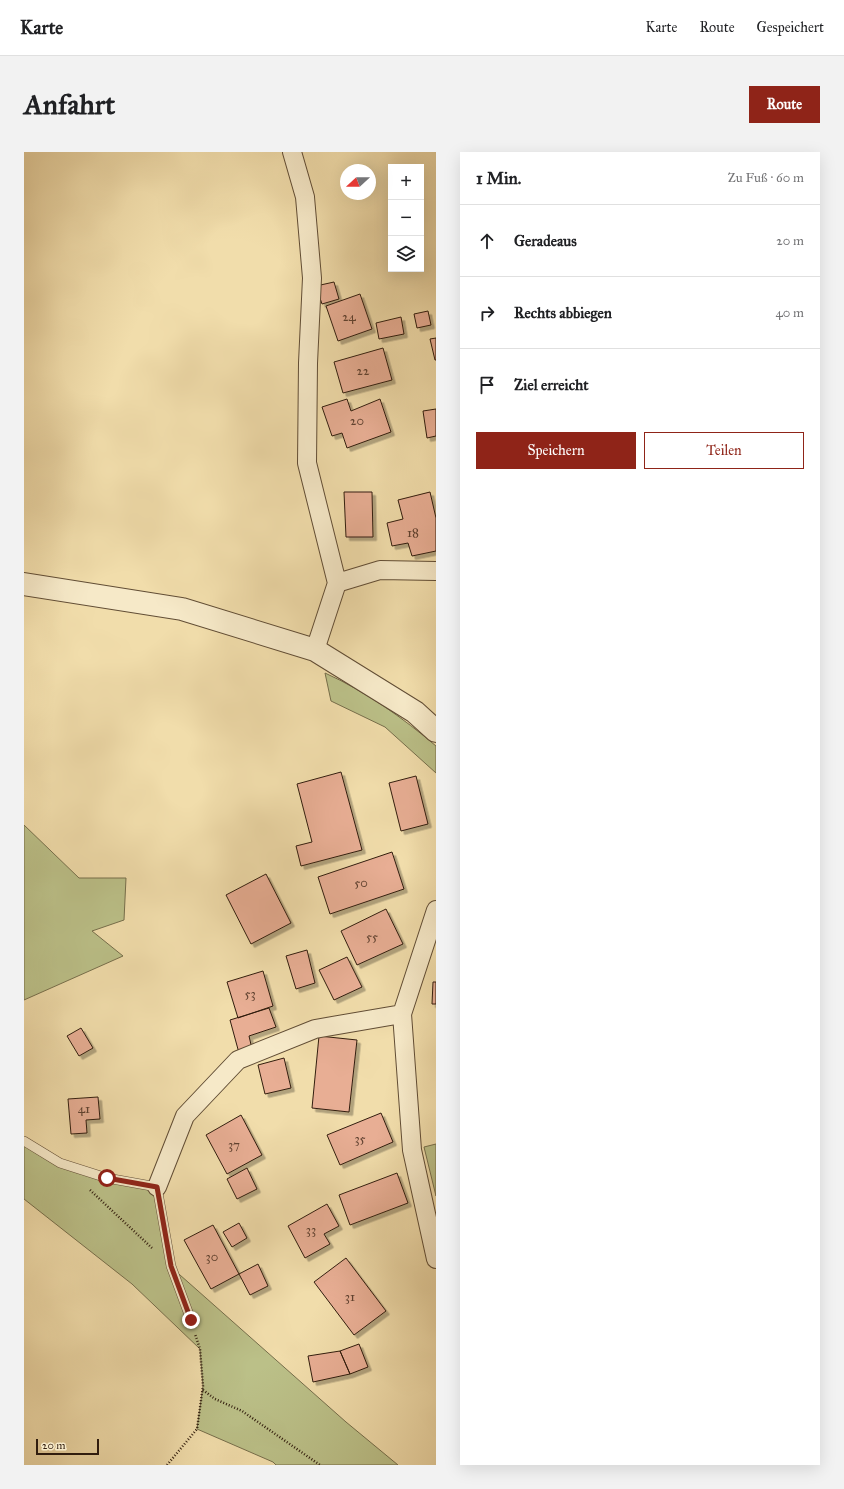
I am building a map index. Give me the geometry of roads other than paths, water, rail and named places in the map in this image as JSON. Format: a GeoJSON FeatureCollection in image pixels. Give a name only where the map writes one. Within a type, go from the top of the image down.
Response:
{"type":"FeatureCollection","features":[{"type":"Feature","properties":{"kind":"street"},"geometry":{"type":"LineString","coordinates":[[292,152],[306,197],[312,278],[308,364],[307,463],[337,583],[315,650]]}},
{"type":"Feature","properties":{"kind":"street"},"geometry":{"type":"LineString","coordinates":[[337,583],[380,570],[436,571]]}},
{"type":"Feature","properties":{"kind":"street"},"geometry":{"type":"LineString","coordinates":[[24,584],[182,609],[315,650],[415,712],[436,731]]}},
{"type":"Feature","properties":{"kind":"street"},"geometry":{"type":"LineString","coordinates":[[436,910],[402,1014],[412,1150],[436,1258]]}},
{"type":"Feature","properties":{"kind":"street"},"geometry":{"type":"LineString","coordinates":[[157,1187],[185,1116],[238,1060],[315,1029],[402,1014]]}},
{"type":"Feature","properties":{"kind":"lane"},"geometry":{"type":"LineString","coordinates":[[24,1141],[60,1163],[107,1178],[157,1187],[171,1266],[191,1320]]}}]}
